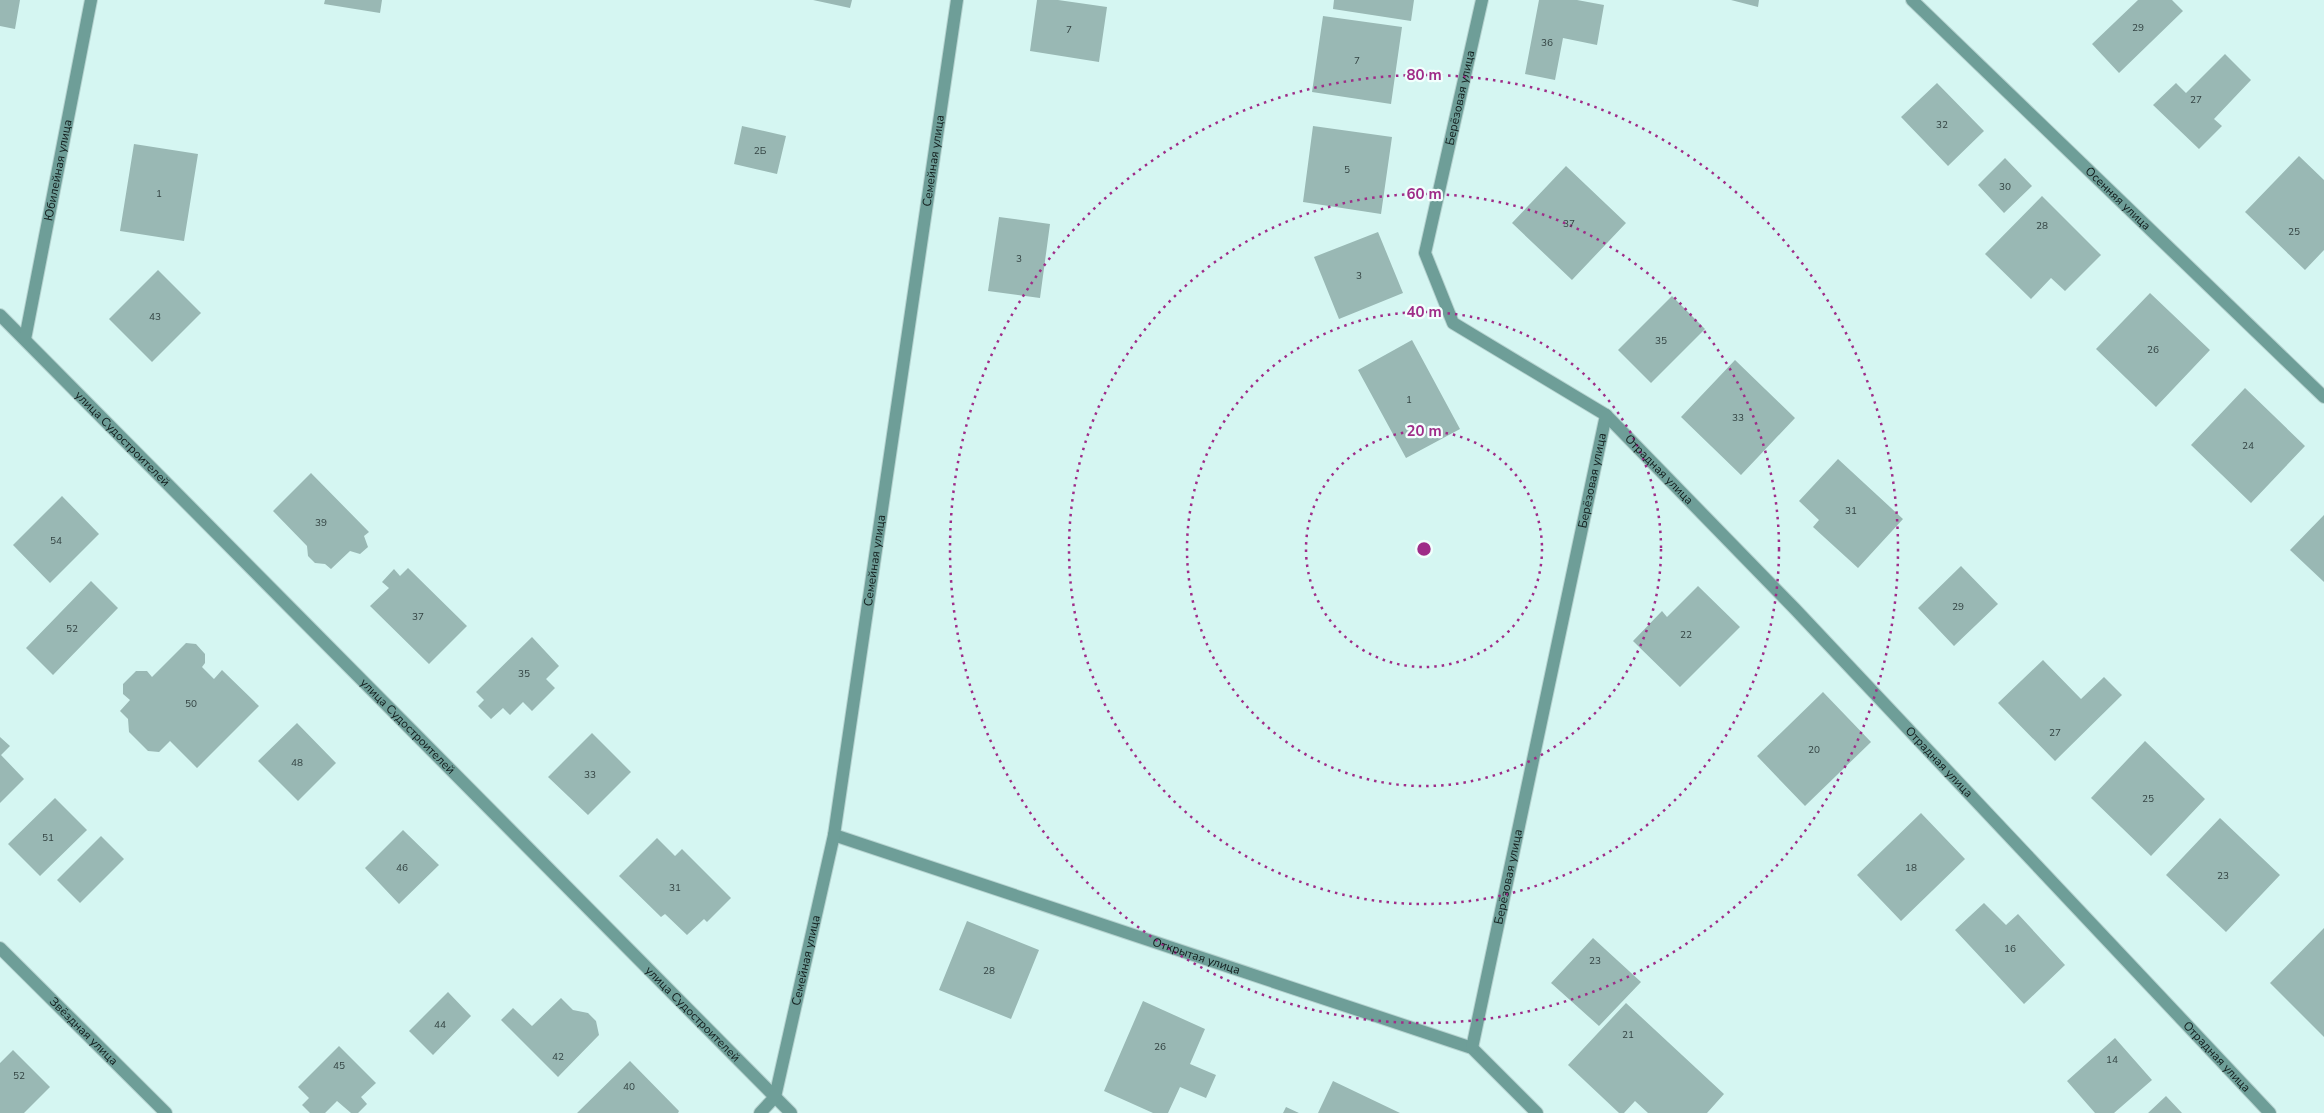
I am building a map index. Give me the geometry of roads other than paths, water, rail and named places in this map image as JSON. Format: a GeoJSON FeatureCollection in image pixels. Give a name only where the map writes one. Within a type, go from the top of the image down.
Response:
{"type":"FeatureCollection","features":[{"type":"Feature","properties":{"kind":"street","name":"Юбилейная улица"},"geometry":{"type":"LineString","coordinates":[[25,339],[90,0]]}},
{"type":"Feature","properties":{"kind":"street","name":"Семейная улица"},"geometry":{"type":"LineString","coordinates":[[775,1097],[834,835],[957,0]]}},
{"type":"Feature","properties":{"kind":"street","name":"Берёзовая улица"},"geometry":{"type":"LineString","coordinates":[[1472,1048],[1606,415],[1453,323],[1425,253],[1482,0]]}},
{"type":"Feature","properties":{"kind":"street","name":"Осенняя улица"},"geometry":{"type":"LineString","coordinates":[[1912,0],[2324,397]]}},
{"type":"Feature","properties":{"kind":"street","name":"улица Судостроителей"},"geometry":{"type":"LineString","coordinates":[[0,315],[791,1113]]}},
{"type":"Feature","properties":{"kind":"street","name":"Отрадная улица"},"geometry":{"type":"LineString","coordinates":[[1606,415],[1795,609],[2270,1113]]}},
{"type":"Feature","properties":{"kind":"street","name":"Открытая улица"},"geometry":{"type":"LineString","coordinates":[[834,835],[1472,1048],[1537,1113]]}},
{"type":"Feature","properties":{"kind":"street","name":"Звёздная улица"},"geometry":{"type":"LineString","coordinates":[[0,948],[166,1113]]}},
{"type":"Feature","properties":{"kind":"street"},"geometry":{"type":"LineString","coordinates":[[760,1113],[775,1097]]}}]}
